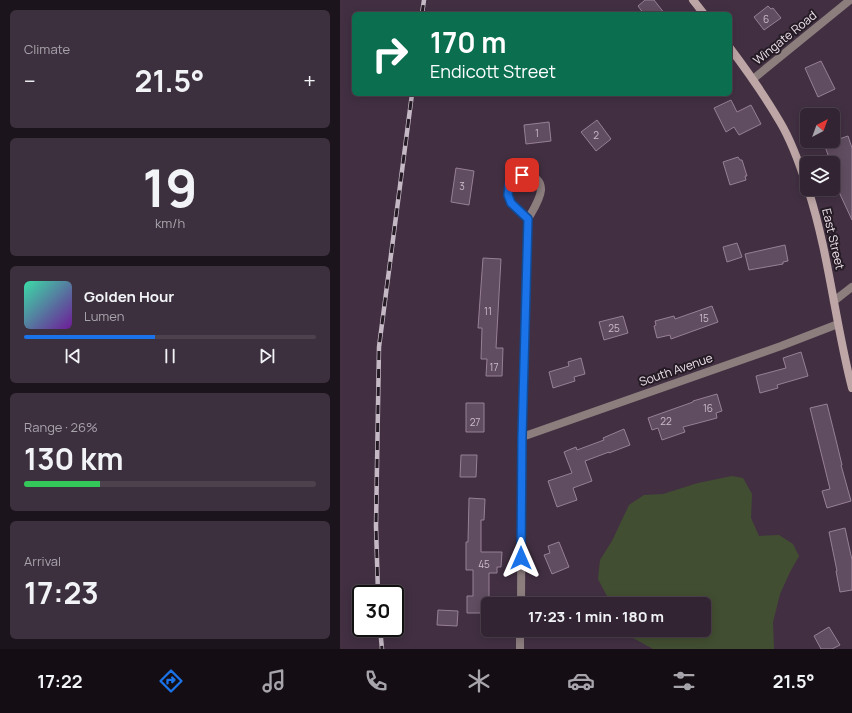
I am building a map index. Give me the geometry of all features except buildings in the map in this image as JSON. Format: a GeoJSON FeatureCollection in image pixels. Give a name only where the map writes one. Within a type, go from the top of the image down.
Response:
{"type":"FeatureCollection","features":[{"type":"Feature","properties":{"kind":"street"},"geometry":{"type":"LineString","coordinates":[[693,0],[702,12]]}},
{"type":"Feature","properties":{"kind":"street","name":"Wingate Road"},"geometry":{"type":"LineString","coordinates":[[753,79],[850,0]]}},
{"type":"Feature","properties":{"kind":"street","name":"East Street"},"geometry":{"type":"LineString","coordinates":[[732,51],[753,79],[781,123],[800,166]]}},
{"type":"Feature","properties":{"kind":"street"},"geometry":{"type":"LineString","coordinates":[[521,597],[522,437],[528,219],[539,198],[541,189],[538,180],[530,175],[522,175],[514,177],[509,185],[508,195],[511,203],[528,219]]}},
{"type":"Feature","properties":{"kind":"street","name":"East Street"},"geometry":{"type":"LineString","coordinates":[[809,196],[822,239],[852,388]]}},
{"type":"Feature","properties":{"kind":"street"},"geometry":{"type":"LineString","coordinates":[[834,301],[852,287]]}},
{"type":"Feature","properties":{"kind":"street","name":"South Avenue"},"geometry":{"type":"LineString","coordinates":[[522,437],[781,346],[838,324]]}},
{"type":"Feature","properties":{"kind":"street"},"geometry":{"type":"LineString","coordinates":[[520,637],[520,649]]}},
{"type":"Feature","properties":{"kind":"green space"},"geometry":{"type":"Polygon","coordinates":[[[732,476],[743,478],[752,494],[751,518],[759,536],[779,535],[793,544],[799,556],[780,594],[773,622],[774,649],[653,649],[632,637],[711,637],[711,597],[607,597],[598,579],[600,560],[612,541],[629,505],[644,495],[663,494],[698,483],[732,476]]]}},
{"type":"Feature","properties":{"kind":"railway"},"geometry":{"type":"LineString","coordinates":[[422,12],[424,0]]}},
{"type":"Feature","properties":{"kind":"railway"},"geometry":{"type":"LineString","coordinates":[[378,585],[376,526],[379,347],[412,96]]}},
{"type":"Feature","properties":{"kind":"railway"},"geometry":{"type":"LineString","coordinates":[[381,637],[382,649]]}},
{"type":"Feature","properties":{"kind":"route"},"geometry":{"type":"LineString","coordinates":[[521,558],[522,437],[528,219],[511,203],[508,195],[509,185],[514,177],[522,175]]}}]}
